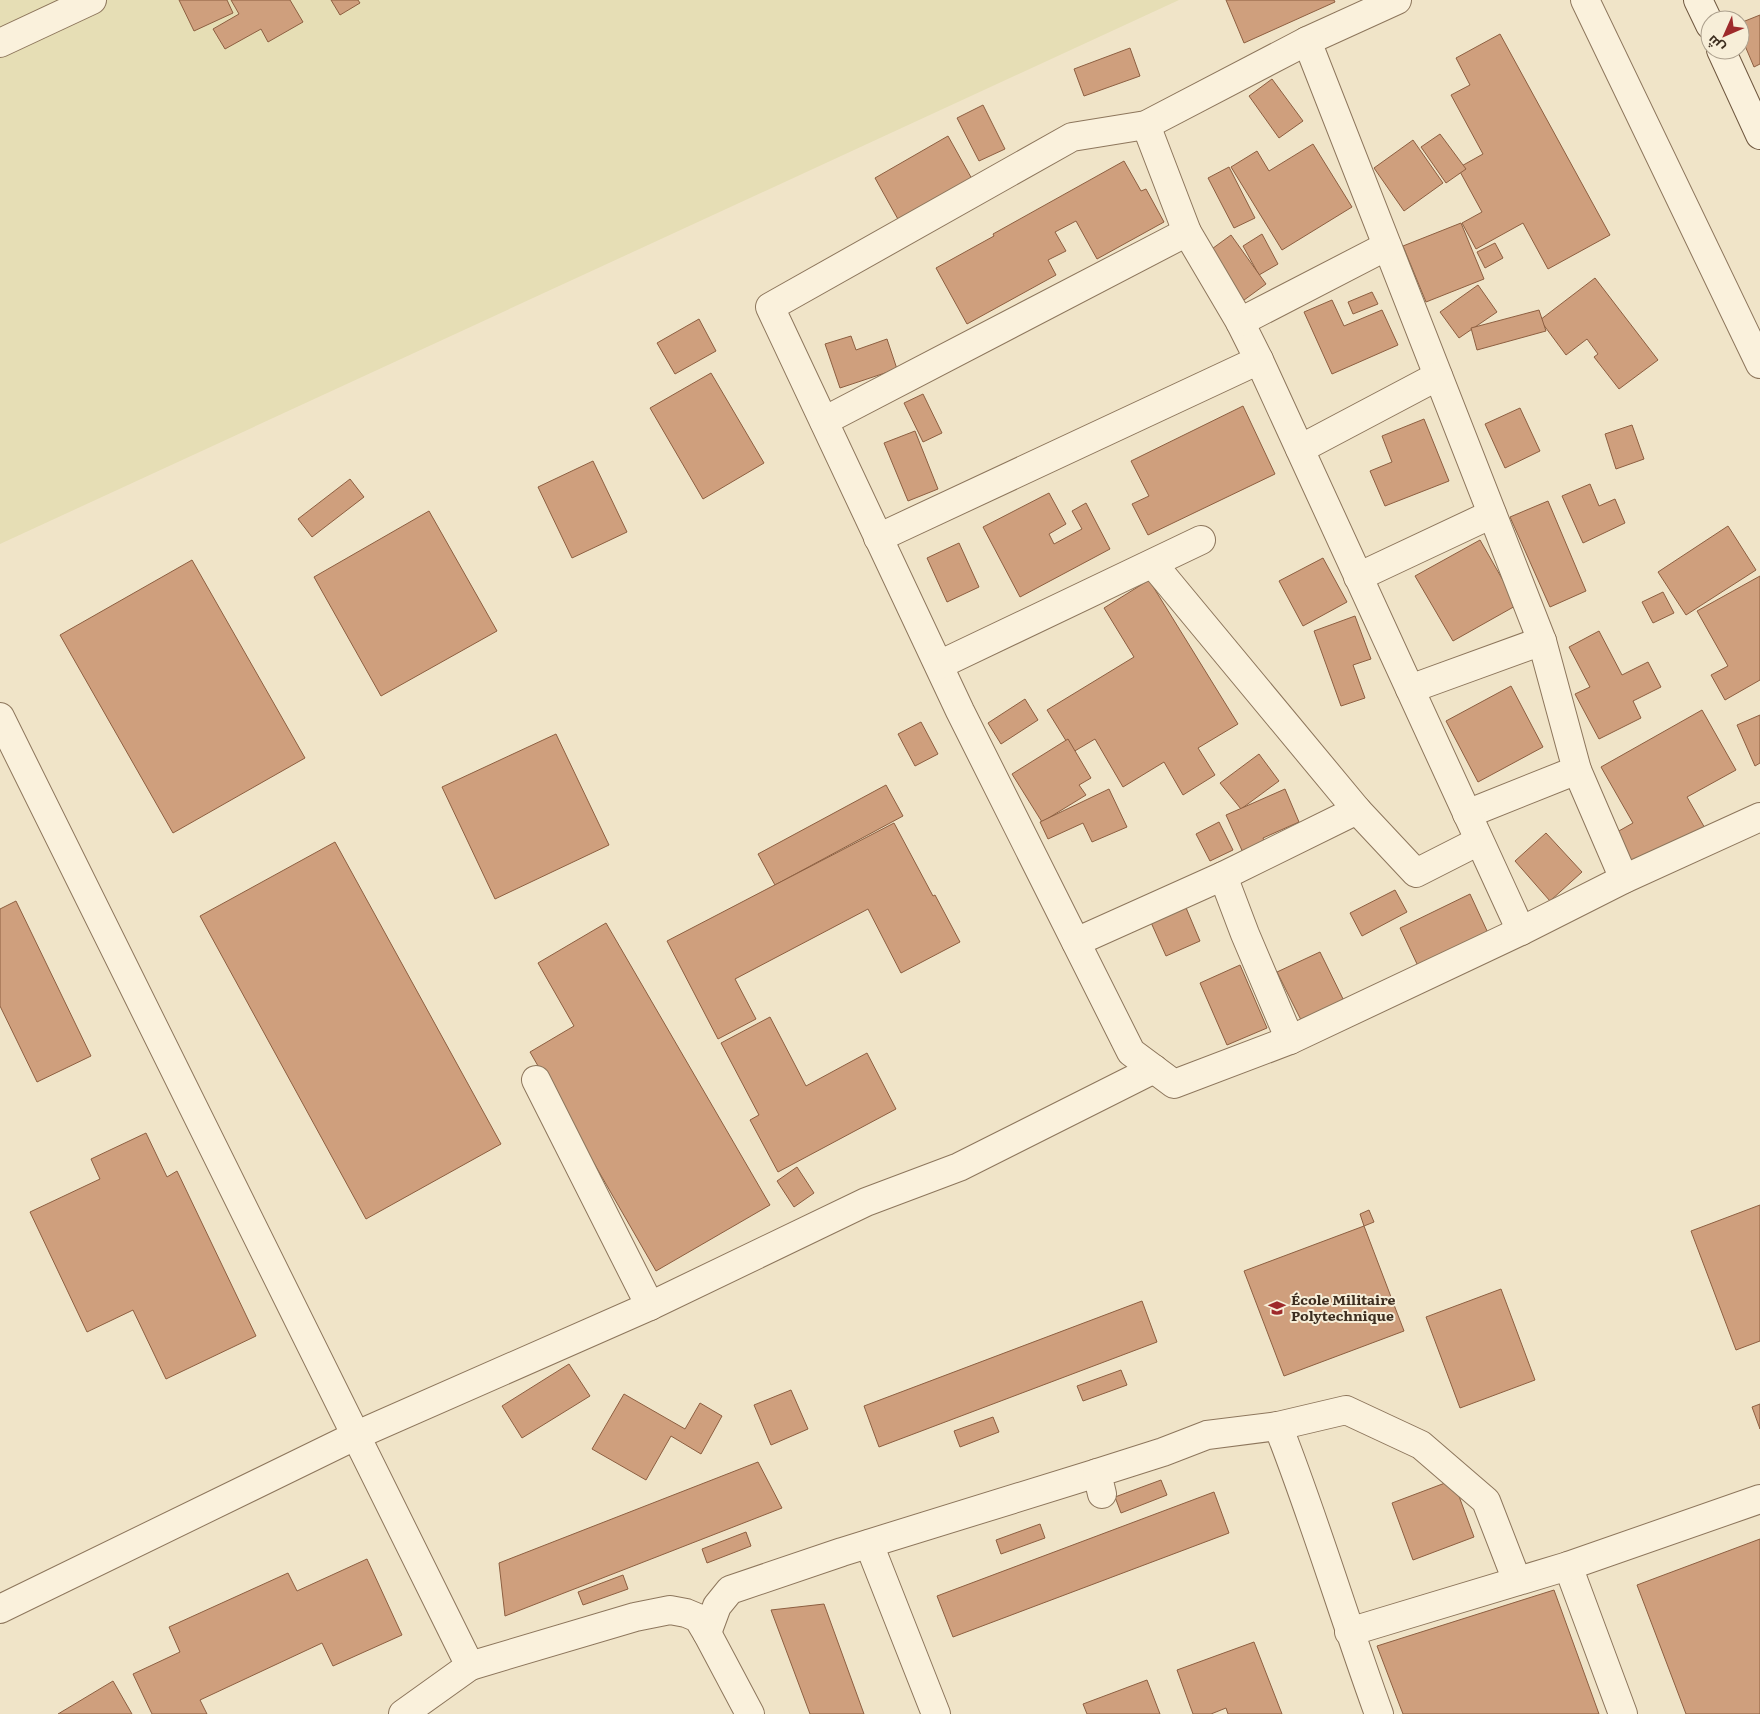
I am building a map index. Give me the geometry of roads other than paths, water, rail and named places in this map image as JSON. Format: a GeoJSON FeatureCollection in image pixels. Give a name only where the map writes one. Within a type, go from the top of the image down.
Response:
{"type":"FeatureCollection","features":[{"type":"Feature","properties":{"kind":"street"},"geometry":{"type":"LineString","coordinates":[[0,43],[92,0]]}},
{"type":"Feature","properties":{"kind":"street"},"geometry":{"type":"LineString","coordinates":[[1398,0],[1307,41],[1146,125],[1072,137],[770,307],[960,712],[1131,1052],[1174,1084],[1290,1040],[1521,931],[1624,879],[1760,817]]}},
{"type":"Feature","properties":{"kind":"street"},"geometry":{"type":"LineString","coordinates":[[1584,0],[1757,349]]}},
{"type":"Feature","properties":{"kind":"street"},"geometry":{"type":"LineString","coordinates":[[1307,41],[1542,641],[1577,770],[1624,879]]}},
{"type":"Feature","properties":{"kind":"street"},"geometry":{"type":"LineString","coordinates":[[1726,60],[1760,135]]}},
{"type":"Feature","properties":{"kind":"street"},"geometry":{"type":"LineString","coordinates":[[1146,125],[1188,232],[1240,322],[1259,360],[1521,931]]}},
{"type":"Feature","properties":{"kind":"street"},"geometry":{"type":"LineString","coordinates":[[824,421],[1188,232]]}},
{"type":"Feature","properties":{"kind":"street"},"geometry":{"type":"LineString","coordinates":[[1240,322],[1387,246]]}},
{"type":"Feature","properties":{"kind":"street"},"geometry":{"type":"LineString","coordinates":[[878,538],[1259,360]]}},
{"type":"Feature","properties":{"kind":"street"},"geometry":{"type":"LineString","coordinates":[[1300,449],[1438,376]]}},
{"type":"Feature","properties":{"kind":"street"},"geometry":{"type":"LineString","coordinates":[[1358,577],[1492,514]]}},
{"type":"Feature","properties":{"kind":"street"},"geometry":{"type":"LineString","coordinates":[[939,665],[1201,540]]}},
{"type":"Feature","properties":{"kind":"street"},"geometry":{"type":"LineString","coordinates":[[1152,564],[1357,810],[1416,873],[1479,841]]}},
{"type":"Feature","properties":{"kind":"street"},"geometry":{"type":"LineString","coordinates":[[1410,689],[1542,641]]}},
{"type":"Feature","properties":{"kind":"street"},"geometry":{"type":"LineString","coordinates":[[0,717],[470,1666]]}},
{"type":"Feature","properties":{"kind":"street"},"geometry":{"type":"LineString","coordinates":[[1467,814],[1577,770]]}},
{"type":"Feature","properties":{"kind":"street"},"geometry":{"type":"LineString","coordinates":[[1076,942],[1224,876],[1357,810]]}},
{"type":"Feature","properties":{"kind":"street"},"geometry":{"type":"LineString","coordinates":[[1224,876],[1290,1040]]}},
{"type":"Feature","properties":{"kind":"street"},"geometry":{"type":"LineString","coordinates":[[0,1609],[357,1435],[650,1306],[866,1202],[959,1166],[1154,1069]]}},
{"type":"Feature","properties":{"kind":"street"},"geometry":{"type":"LineString","coordinates":[[536,1080],[650,1306]]}},
{"type":"Feature","properties":{"kind":"street"},"geometry":{"type":"LineString","coordinates":[[707,1633],[717,1606],[730,1590],[869,1544],[1100,1484],[1163,1452],[1207,1435],[1278,1426],[1346,1410],[1421,1445],[1486,1501],[1517,1581]]}},
{"type":"Feature","properties":{"kind":"street"},"geometry":{"type":"LineString","coordinates":[[1278,1426],[1302,1486],[1349,1632],[1379,1714]]}},
{"type":"Feature","properties":{"kind":"street"},"geometry":{"type":"LineString","coordinates":[[1349,1632],[1568,1566],[1760,1499]]}},
{"type":"Feature","properties":{"kind":"street"},"geometry":{"type":"LineString","coordinates":[[869,1544],[936,1714]]}},
{"type":"Feature","properties":{"kind":"street"},"geometry":{"type":"LineString","coordinates":[[1568,1566],[1623,1714]]}},
{"type":"Feature","properties":{"kind":"street"},"geometry":{"type":"LineString","coordinates":[[403,1714],[470,1666],[635,1617],[670,1610],[686,1613],[698,1618],[750,1714]]}},
{"type":"Feature","properties":{"kind":"place","name":"École Militaire Polytechnique"},"geometry":{"type":"Point","coordinates":[1277,1308]}}]}
